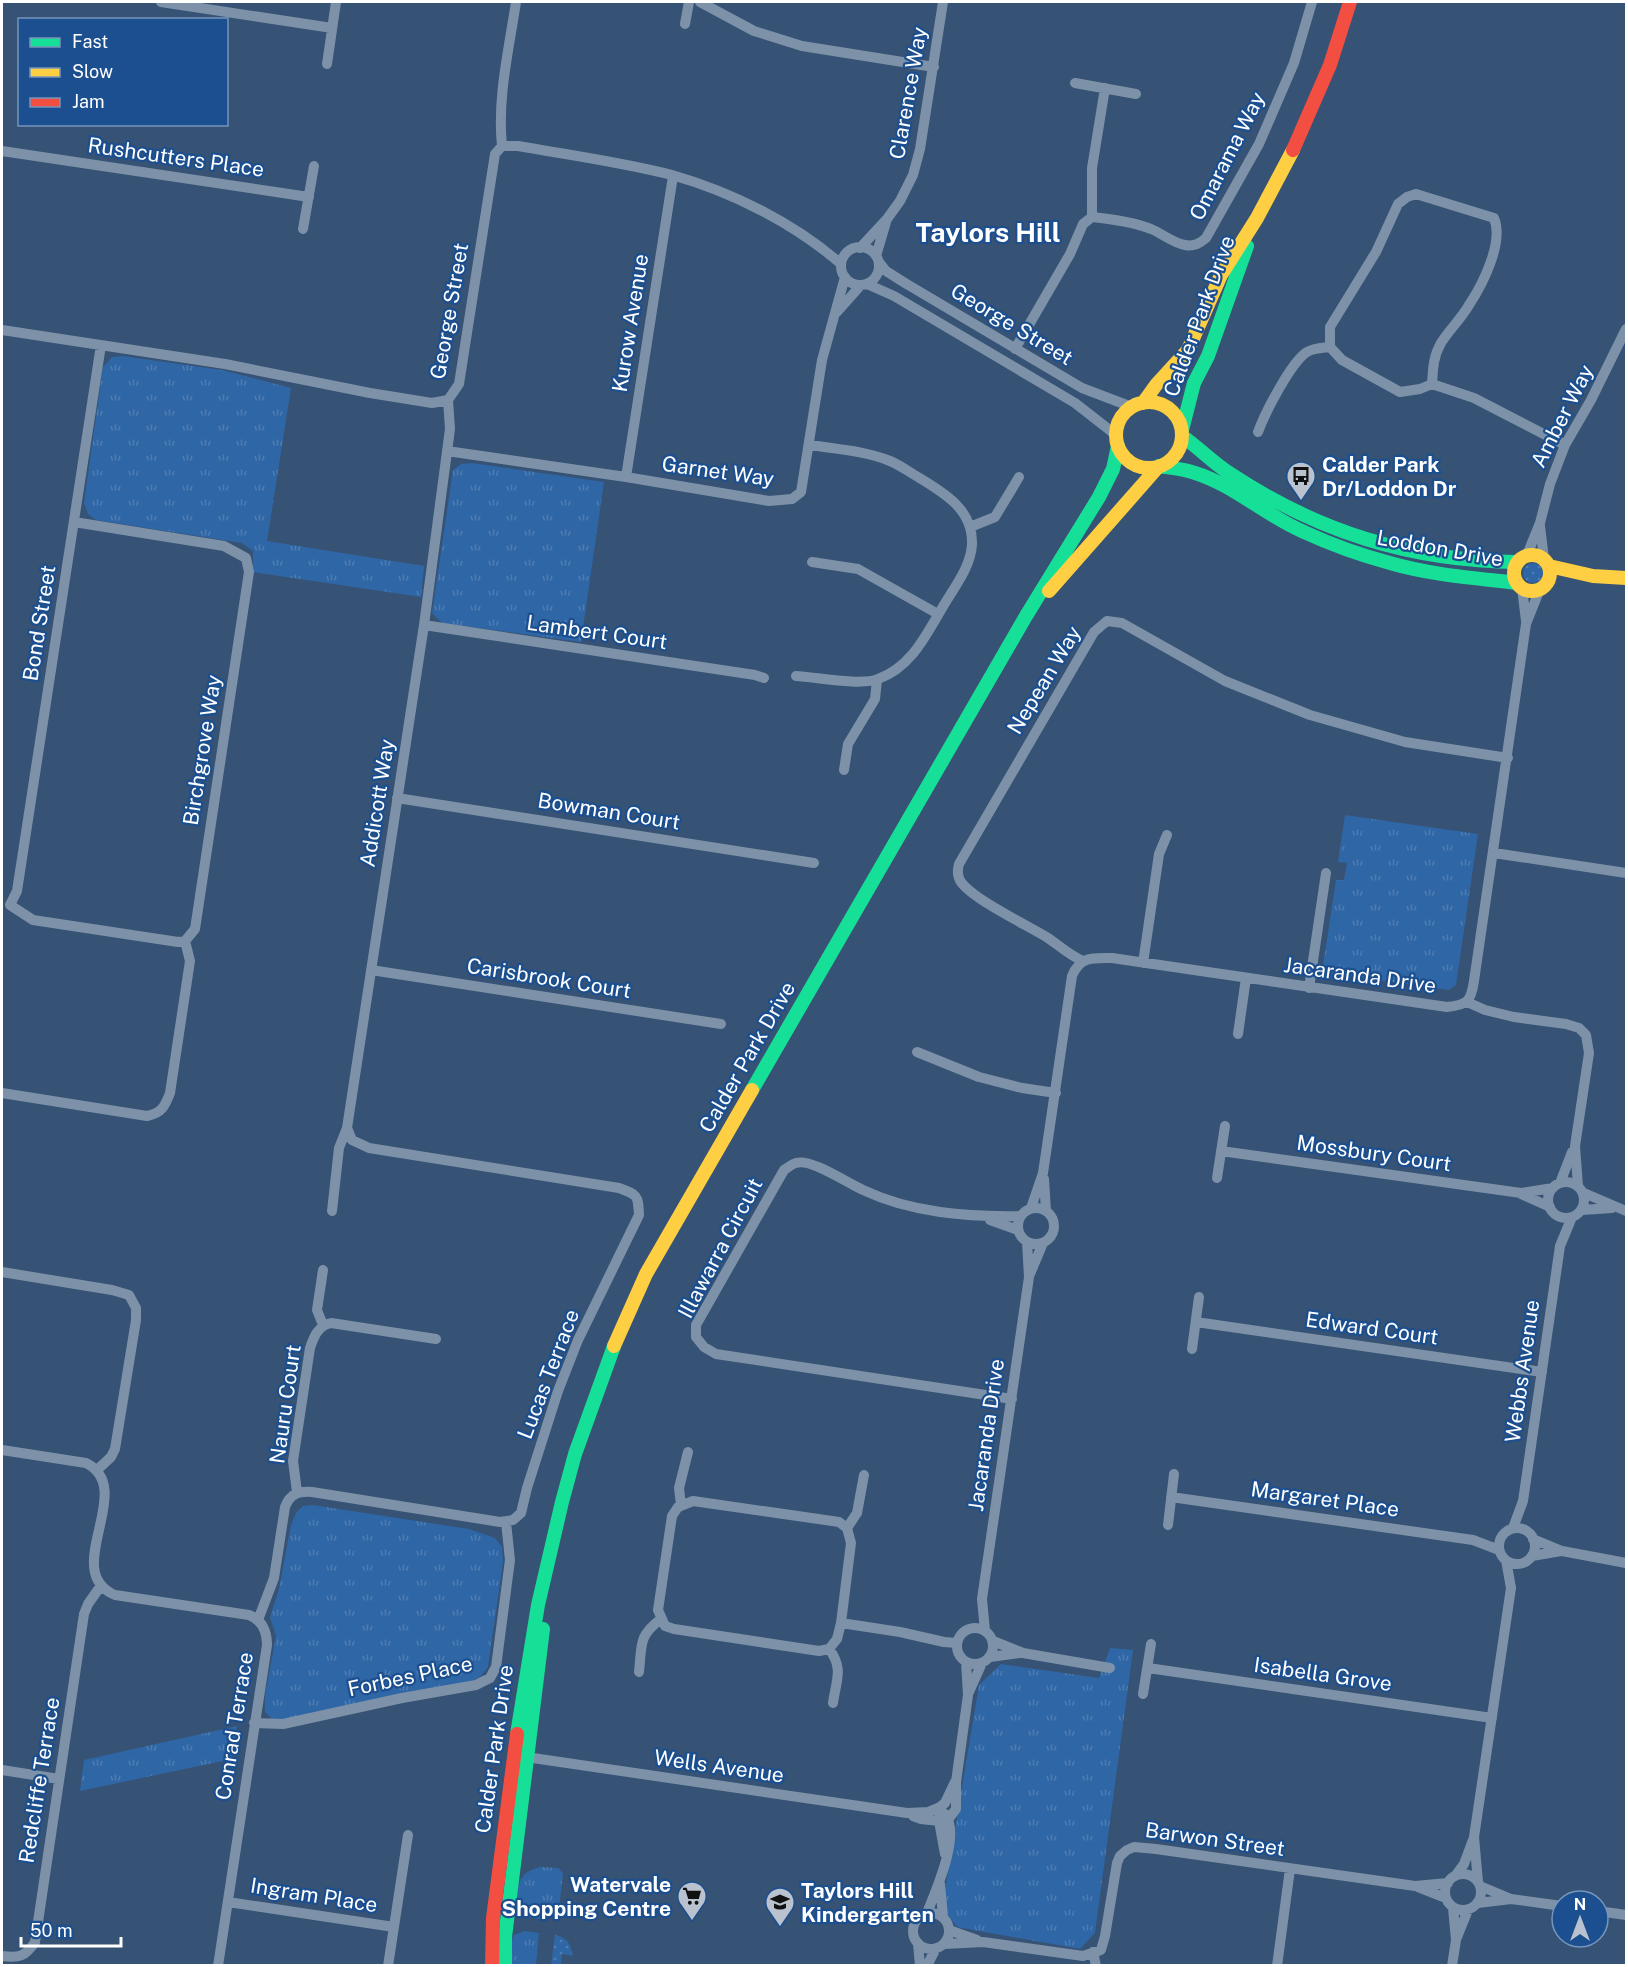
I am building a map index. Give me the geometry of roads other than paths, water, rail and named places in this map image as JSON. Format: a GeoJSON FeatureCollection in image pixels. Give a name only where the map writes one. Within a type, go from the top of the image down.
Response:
{"type":"FeatureCollection","features":[{"type":"Feature","properties":{"kind":"street"},"geometry":{"type":"LineString","coordinates":[[161,2],[332,27]]}},
{"type":"Feature","properties":{"kind":"street"},"geometry":{"type":"LineString","coordinates":[[327,64],[336,2]]}},
{"type":"Feature","properties":{"kind":"street"},"geometry":{"type":"LineString","coordinates":[[516,2],[501,103],[502,146],[518,146],[628,165],[673,176],[735,198],[817,243],[841,264],[844,277],[849,282],[864,285],[876,278],[877,259],[872,251],[860,248],[848,252],[817,243]]}},
{"type":"Feature","properties":{"kind":"street"},"geometry":{"type":"LineString","coordinates":[[685,24],[688,2]]}},
{"type":"Feature","properties":{"kind":"street"},"geometry":{"type":"LineString","coordinates":[[700,2],[754,31],[802,45],[934,67]]}},
{"type":"Feature","properties":{"kind":"street","name":"Clarence Way"},"geometry":{"type":"LineString","coordinates":[[860,248],[887,219],[900,201],[913,175],[944,2]]}},
{"type":"Feature","properties":{"kind":"street","name":"Omarama Way"},"geometry":{"type":"LineString","coordinates":[[1092,217],[1116,220],[1151,229],[1188,246],[1200,243],[1206,238],[1259,144],[1294,63],[1312,2]]}},
{"type":"Feature","properties":{"kind":"street","name":"Calder Park Drive"},"geometry":{"type":"LineString","coordinates":[[1137,405],[1188,350],[1221,275],[1257,218],[1300,137],[1330,65],[1350,2]]}},
{"type":"Feature","properties":{"kind":"street"},"geometry":{"type":"LineString","coordinates":[[1075,83],[1136,94]]}},
{"type":"Feature","properties":{"kind":"street"},"geometry":{"type":"LineString","coordinates":[[1015,349],[1070,254],[1083,224],[1092,217],[1092,168],[1105,88]]}},
{"type":"Feature","properties":{"kind":"street","name":"George Street"},"geometry":{"type":"LineString","coordinates":[[2,330],[225,364],[432,403],[448,400],[459,384],[495,154],[502,146]]}},
{"type":"Feature","properties":{"kind":"street","name":"Rushcutters Place"},"geometry":{"type":"LineString","coordinates":[[2,151],[309,197]]}},
{"type":"Feature","properties":{"kind":"street"},"geometry":{"type":"LineString","coordinates":[[303,229],[314,166]]}},
{"type":"Feature","properties":{"kind":"street","name":"Kurow Avenue"},"geometry":{"type":"LineString","coordinates":[[626,477],[673,176]]}},
{"type":"Feature","properties":{"kind":"street"},"geometry":{"type":"LineString","coordinates":[[1432,384],[1434,361],[1441,343],[1470,305],[1484,280],[1498,239],[1497,224],[1494,218],[1483,213],[1416,194],[1398,204],[1376,252],[1330,327],[1330,346],[1342,360],[1400,392],[1420,389],[1432,384],[1474,398],[1565,445]]}},
{"type":"Feature","properties":{"kind":"street","name":"Calder Park Drive"},"geometry":{"type":"LineString","coordinates":[[1182,433],[1194,383],[1208,356],[1257,218]]}},
{"type":"Feature","properties":{"kind":"street","name":"Clarence Way"},"geometry":{"type":"LineString","coordinates":[[877,259],[887,219]]}},
{"type":"Feature","properties":{"kind":"street"},"geometry":{"type":"LineString","coordinates":[[841,264],[848,252]]}},
{"type":"Feature","properties":{"kind":"street","name":"George Street"},"geometry":{"type":"LineString","coordinates":[[877,259],[886,271],[905,284],[1082,388],[1137,405]]}},
{"type":"Feature","properties":{"kind":"street","name":"Garnet Way"},"geometry":{"type":"LineString","coordinates":[[447,451],[769,501],[792,499],[801,492],[822,360],[844,277]]}},
{"type":"Feature","properties":{"kind":"street","name":"George Street"},"geometry":{"type":"LineString","coordinates":[[864,285],[894,296],[1075,403],[1117,441]]}},
{"type":"Feature","properties":{"kind":"street","name":"Garnet Way"},"geometry":{"type":"LineString","coordinates":[[835,314],[864,285]]}},
{"type":"Feature","properties":{"kind":"street","name":"Amber Way"},"geometry":{"type":"LineString","coordinates":[[1522,558],[1540,523],[1550,484],[1565,445],[1591,400],[1626,329]]}},
{"type":"Feature","properties":{"kind":"street","name":"Bond Street"},"geometry":{"type":"LineString","coordinates":[[6,907],[17,891],[101,345]]}},
{"type":"Feature","properties":{"kind":"street"},"geometry":{"type":"LineString","coordinates":[[1258,432],[1266,412],[1301,356],[1310,349],[1330,346]]}},
{"type":"Feature","properties":{"kind":"street","name":"Addicott Way"},"geometry":{"type":"LineString","coordinates":[[332,1210],[339,1148],[346,1128],[424,625],[450,429],[448,400]]}},
{"type":"Feature","properties":{"kind":"street"},"geometry":{"type":"LineString","coordinates":[[1153,402],[1163,405],[1178,420],[1182,433],[1180,446],[1168,462],[1148,468],[1130,462],[1117,441],[1118,424],[1123,414],[1137,405],[1153,402]]}},
{"type":"Feature","properties":{"kind":"street","name":"Loddon Drive"},"geometry":{"type":"LineString","coordinates":[[1182,433],[1230,473],[1275,500],[1349,533],[1435,556],[1496,563],[1522,558]]}},
{"type":"Feature","properties":{"kind":"street","name":"Calder Park Drive"},"geometry":{"type":"LineString","coordinates":[[492,1965],[500,1920],[520,1757],[554,1540],[575,1454],[618,1335],[646,1275],[1026,616],[1099,497],[1113,469],[1117,441]]}},
{"type":"Feature","properties":{"kind":"street"},"geometry":{"type":"LineString","coordinates":[[796,676],[877,680],[901,668],[921,644],[967,565],[972,545],[970,527],[960,508],[949,496],[891,461],[851,451],[810,445]]}},
{"type":"Feature","properties":{"kind":"street","name":"Calder Park Drive"},"geometry":{"type":"LineString","coordinates":[[1026,616],[1142,487],[1158,466]]}},
{"type":"Feature","properties":{"kind":"street","name":"Loddon Drive"},"geometry":{"type":"LineString","coordinates":[[1158,466],[1195,473],[1222,485],[1273,516],[1341,548],[1392,564],[1519,585]]}},
{"type":"Feature","properties":{"kind":"street"},"geometry":{"type":"LineString","coordinates":[[970,527],[995,517],[1019,477]]}},
{"type":"Feature","properties":{"kind":"street","name":"Birchgrove Way"},"geometry":{"type":"LineString","coordinates":[[74,522],[224,546],[246,558],[249,572],[195,930],[185,941]]}},
{"type":"Feature","properties":{"kind":"street","name":"Amber Way"},"geometry":{"type":"LineString","coordinates":[[1540,523],[1546,562]]}},
{"type":"Feature","properties":{"kind":"street"},"geometry":{"type":"LineString","coordinates":[[1526,624],[1519,585],[1514,572],[1522,558],[1533,554],[1546,562],[1593,576],[1626,578]]}},
{"type":"Feature","properties":{"kind":"street"},"geometry":{"type":"LineString","coordinates":[[812,562],[858,569],[938,615]]}},
{"type":"Feature","properties":{"kind":"street"},"geometry":{"type":"LineString","coordinates":[[1546,562],[1544,585],[1526,624],[1472,995],[1467,1002],[1485,1010],[1514,1017],[1566,1024],[1579,1028],[1586,1035],[1589,1053],[1575,1146],[1584,1205],[1582,1210]]}},
{"type":"Feature","properties":{"kind":"street"},"geometry":{"type":"LineString","coordinates":[[1519,585],[1530,591],[1544,585],[1593,576]]}},
{"type":"Feature","properties":{"kind":"street","name":"Nepean Way"},"geometry":{"type":"LineString","coordinates":[[1083,961],[975,895],[959,879],[957,872],[959,864],[1094,632],[1107,621],[1122,623],[1225,681],[1310,715],[1405,742],[1508,758]]}},
{"type":"Feature","properties":{"kind":"street","name":"Lambert Court"},"geometry":{"type":"LineString","coordinates":[[424,625],[764,678]]}},
{"type":"Feature","properties":{"kind":"street"},"geometry":{"type":"LineString","coordinates":[[844,770],[848,744],[875,699],[877,680]]}},
{"type":"Feature","properties":{"kind":"street","name":"Bowman Court"},"geometry":{"type":"LineString","coordinates":[[397,798],[814,863]]}},
{"type":"Feature","properties":{"kind":"street"},"geometry":{"type":"LineString","coordinates":[[1143,963],[1159,854],[1167,835]]}},
{"type":"Feature","properties":{"kind":"street"},"geometry":{"type":"LineString","coordinates":[[1494,853],[1626,873]]}},
{"type":"Feature","properties":{"kind":"street"},"geometry":{"type":"LineString","coordinates":[[1309,988],[1326,873]]}},
{"type":"Feature","properties":{"kind":"street"},"geometry":{"type":"LineString","coordinates":[[2,1093],[147,1116],[156,1114],[164,1108],[170,1093],[190,961],[185,941],[178,942],[33,920],[6,907]]}},
{"type":"Feature","properties":{"kind":"street","name":"Jacaranda Drive"},"geometry":{"type":"LineString","coordinates":[[1083,961],[1093,958],[1112,958],[1309,988],[1448,1006],[1467,1002]]}},
{"type":"Feature","properties":{"kind":"street"},"geometry":{"type":"LineString","coordinates":[[1043,1173],[1046,1211],[1054,1225],[1051,1235],[1043,1242],[1032,1244],[1021,1237],[1018,1230],[1020,1216],[1031,1208],[1043,1173],[1072,976],[1076,966],[1083,961]]}},
{"type":"Feature","properties":{"kind":"street","name":"Carisbrook Court"},"geometry":{"type":"LineString","coordinates":[[371,970],[721,1024]]}},
{"type":"Feature","properties":{"kind":"street"},"geometry":{"type":"LineString","coordinates":[[1238,1034],[1246,978]]}},
{"type":"Feature","properties":{"kind":"street"},"geometry":{"type":"LineString","coordinates":[[917,1052],[979,1077],[1022,1088],[1056,1093]]}},
{"type":"Feature","properties":{"kind":"street"},"geometry":{"type":"LineString","coordinates":[[1217,1178],[1225,1126]]}},
{"type":"Feature","properties":{"kind":"street","name":"Lucas Terrace"},"geometry":{"type":"LineString","coordinates":[[346,1128],[352,1140],[369,1148],[619,1188],[635,1194],[639,1200],[639,1215],[578,1340],[558,1391],[521,1513],[513,1520],[506,1522]]}},
{"type":"Feature","properties":{"kind":"street"},"geometry":{"type":"LineString","coordinates":[[1575,1146],[1556,1186],[1548,1197],[1553,1211],[1561,1217],[1572,1217],[1582,1210],[1621,1210]]}},
{"type":"Feature","properties":{"kind":"street","name":"Mossbury Court"},"geometry":{"type":"LineString","coordinates":[[1221,1151],[1521,1193],[1556,1186]]}},
{"type":"Feature","properties":{"kind":"street","name":"Illawarra Circuit"},"geometry":{"type":"LineString","coordinates":[[1012,1399],[716,1354],[704,1347],[696,1337],[696,1325],[784,1170],[797,1162],[811,1164],[864,1191],[913,1208],[982,1217],[1020,1216]]}},
{"type":"Feature","properties":{"kind":"street"},"geometry":{"type":"LineString","coordinates":[[1556,1186],[1569,1182],[1621,1210]]}},
{"type":"Feature","properties":{"kind":"street","name":"Mossbury Court"},"geometry":{"type":"LineString","coordinates":[[1521,1193],[1553,1211]]}},
{"type":"Feature","properties":{"kind":"street"},"geometry":{"type":"LineString","coordinates":[[1031,1208],[1046,1211]]}},
{"type":"Feature","properties":{"kind":"street","name":"Webbs Avenue"},"geometry":{"type":"LineString","coordinates":[[1553,1211],[1560,1246]]}},
{"type":"Feature","properties":{"kind":"street","name":"Illawarra Circuit"},"geometry":{"type":"LineString","coordinates":[[982,1217],[1018,1230]]}},
{"type":"Feature","properties":{"kind":"street","name":"Webbs Avenue"},"geometry":{"type":"LineString","coordinates":[[1513,1528],[1523,1501],[1560,1246],[1572,1217]]}},
{"type":"Feature","properties":{"kind":"street","name":"Jacaranda Drive"},"geometry":{"type":"LineString","coordinates":[[970,1629],[982,1599],[1012,1399],[1029,1277],[1027,1242]]}},
{"type":"Feature","properties":{"kind":"street","name":"Jacaranda Drive"},"geometry":{"type":"LineString","coordinates":[[1029,1277],[1043,1242]]}},
{"type":"Feature","properties":{"kind":"street","name":"Nauru Court"},"geometry":{"type":"LineString","coordinates":[[322,1270],[317,1310],[323,1325]]}},
{"type":"Feature","properties":{"kind":"street"},"geometry":{"type":"LineString","coordinates":[[2,1272],[112,1290],[129,1295],[136,1308],[115,1449],[97,1470]]}},
{"type":"Feature","properties":{"kind":"street"},"geometry":{"type":"LineString","coordinates":[[1192,1349],[1199,1297]]}},
{"type":"Feature","properties":{"kind":"street","name":"Edward Court"},"geometry":{"type":"LineString","coordinates":[[1196,1322],[1542,1372]]}},
{"type":"Feature","properties":{"kind":"street","name":"Nauru Court"},"geometry":{"type":"LineString","coordinates":[[297,1492],[293,1470],[295,1447],[310,1348],[314,1336],[323,1325],[331,1323],[436,1339]]}},
{"type":"Feature","properties":{"kind":"street"},"geometry":{"type":"LineString","coordinates":[[2,1450],[78,1461],[97,1470],[105,1492],[94,1565],[100,1587],[115,1595],[249,1615],[258,1620],[274,1578],[287,1500],[297,1492],[312,1492],[506,1522]]}},
{"type":"Feature","properties":{"kind":"street"},"geometry":{"type":"LineString","coordinates":[[681,1505],[679,1488],[688,1452]]}},
{"type":"Feature","properties":{"kind":"street"},"geometry":{"type":"LineString","coordinates":[[1168,1525],[1174,1474]]}},
{"type":"Feature","properties":{"kind":"street"},"geometry":{"type":"LineString","coordinates":[[847,1528],[857,1513],[864,1475]]}},
{"type":"Feature","properties":{"kind":"street","name":"Margaret Place"},"geometry":{"type":"LineString","coordinates":[[1171,1497],[1473,1540],[1499,1550]]}},
{"type":"Feature","properties":{"kind":"street"},"geometry":{"type":"LineString","coordinates":[[693,1501],[839,1522],[847,1528],[851,1543],[841,1623],[837,1639],[829,1649],[819,1651],[665,1626],[658,1610],[672,1516],[681,1505],[693,1501]]}},
{"type":"Feature","properties":{"kind":"street","name":"Webbs Avenue"},"geometry":{"type":"LineString","coordinates":[[1523,1501],[1530,1535]]}},
{"type":"Feature","properties":{"kind":"street","name":"Forbes Place"},"geometry":{"type":"LineString","coordinates":[[254,1723],[283,1724],[476,1684],[490,1678],[495,1666],[510,1560],[506,1522]]}},
{"type":"Feature","properties":{"kind":"street"},"geometry":{"type":"LineString","coordinates":[[1456,1941],[1453,1908],[1446,1898],[1445,1888],[1464,1864],[1474,1837],[1510,1588],[1506,1560],[1499,1550],[1502,1536],[1513,1528],[1562,1551],[1626,1563]]}},
{"type":"Feature","properties":{"kind":"street"},"geometry":{"type":"LineString","coordinates":[[1510,1588],[1535,1544],[1530,1535]]}},
{"type":"Feature","properties":{"kind":"street","name":"Margaret Place"},"geometry":{"type":"LineString","coordinates":[[1473,1540],[1502,1536]]}},
{"type":"Feature","properties":{"kind":"street"},"geometry":{"type":"LineString","coordinates":[[1506,1560],[1518,1564],[1528,1559],[1562,1551]]}},
{"type":"Feature","properties":{"kind":"street","name":"Redcliffe Terrace"},"geometry":{"type":"LineString","coordinates":[[2,1956],[19,1958],[28,1953],[35,1942],[84,1614],[100,1587]]}},
{"type":"Feature","properties":{"kind":"street","name":"Jacaranda Drive"},"geometry":{"type":"LineString","coordinates":[[982,1599],[985,1631]]}},
{"type":"Feature","properties":{"kind":"street"},"geometry":{"type":"LineString","coordinates":[[639,1672],[643,1635],[647,1629],[661,1619]]}},
{"type":"Feature","properties":{"kind":"street","name":"Conrad Terrace"},"geometry":{"type":"LineString","coordinates":[[218,1965],[267,1639],[265,1629],[258,1620]]}},
{"type":"Feature","properties":{"kind":"street"},"geometry":{"type":"LineString","coordinates":[[841,1623],[957,1643]]}},
{"type":"Feature","properties":{"kind":"street"},"geometry":{"type":"LineString","coordinates":[[944,1819],[956,1809],[956,1782],[968,1695],[966,1662],[959,1653],[957,1643],[962,1634],[975,1628],[985,1631],[993,1641],[1023,1653],[1110,1668]]}},
{"type":"Feature","properties":{"kind":"street"},"geometry":{"type":"LineString","coordinates":[[968,1695],[992,1652],[993,1641]]}},
{"type":"Feature","properties":{"kind":"street"},"geometry":{"type":"LineString","coordinates":[[1143,1694],[1151,1644]]}},
{"type":"Feature","properties":{"kind":"street"},"geometry":{"type":"LineString","coordinates":[[829,1649],[837,1659],[838,1666],[833,1703]]}},
{"type":"Feature","properties":{"kind":"street"},"geometry":{"type":"LineString","coordinates":[[966,1662],[977,1664],[1023,1653]]}},
{"type":"Feature","properties":{"kind":"street","name":"Isabella Grove"},"geometry":{"type":"LineString","coordinates":[[1148,1668],[1492,1718]]}},
{"type":"Feature","properties":{"kind":"street","name":"Wells Avenue"},"geometry":{"type":"LineString","coordinates":[[520,1757],[907,1813],[928,1812],[940,1807]]}},
{"type":"Feature","properties":{"kind":"street"},"geometry":{"type":"LineString","coordinates":[[2,1770],[59,1779]]}},
{"type":"Feature","properties":{"kind":"street"},"geometry":{"type":"LineString","coordinates":[[927,1913],[940,1884],[945,1855],[944,1819],[940,1807],[945,1803],[956,1782]]}},
{"type":"Feature","properties":{"kind":"street","name":"Wells Avenue"},"geometry":{"type":"LineString","coordinates":[[907,1813],[921,1819],[944,1819]]}},
{"type":"Feature","properties":{"kind":"street"},"geometry":{"type":"LineString","coordinates":[[388,1965],[408,1835]]}},
{"type":"Feature","properties":{"kind":"street"},"geometry":{"type":"LineString","coordinates":[[1474,1837],[1481,1891],[1478,1903]]}},
{"type":"Feature","properties":{"kind":"street","name":"Barwon Street"},"geometry":{"type":"LineString","coordinates":[[1093,1952],[1101,1950],[1105,1936],[1117,1863],[1120,1856],[1134,1847],[1415,1886],[1446,1898]]}},
{"type":"Feature","properties":{"kind":"street"},"geometry":{"type":"LineString","coordinates":[[1277,1965],[1290,1869]]}},
{"type":"Feature","properties":{"kind":"street"},"geometry":{"type":"LineString","coordinates":[[1452,1879],[1468,1875],[1479,1884],[1511,1899]]}},
{"type":"Feature","properties":{"kind":"street","name":"Barwon Street"},"geometry":{"type":"LineString","coordinates":[[1415,1886],[1452,1879]]}},
{"type":"Feature","properties":{"kind":"street"},"geometry":{"type":"LineString","coordinates":[[927,1965],[949,1935],[943,1917],[940,1884]]}},
{"type":"Feature","properties":{"kind":"street"},"geometry":{"type":"LineString","coordinates":[[1452,1965],[1456,1941],[1468,1910],[1478,1903],[1511,1899],[1550,1904]]}},
{"type":"Feature","properties":{"kind":"street","name":"Ingram Place"},"geometry":{"type":"LineString","coordinates":[[228,1902],[394,1927]]}},
{"type":"Feature","properties":{"kind":"street"},"geometry":{"type":"LineString","coordinates":[[1453,1908],[1468,1910]]}},
{"type":"Feature","properties":{"kind":"street"},"geometry":{"type":"LineString","coordinates":[[920,1965],[918,1943],[913,1927],[919,1917],[927,1913],[943,1917]]}},
{"type":"Feature","properties":{"kind":"street"},"geometry":{"type":"LineString","coordinates":[[1610,1913],[1626,1915]]}},
{"type":"Feature","properties":{"kind":"street","name":"Calder Park Drive"},"geometry":{"type":"LineString","coordinates":[[500,1920],[505,1965]]}},
{"type":"Feature","properties":{"kind":"street"},"geometry":{"type":"LineString","coordinates":[[949,1930],[983,1942],[1083,1956],[1093,1952],[1096,1965]]}},
{"type":"Feature","properties":{"kind":"street"},"geometry":{"type":"LineString","coordinates":[[918,1943],[926,1948],[983,1942]]}},
{"type":"Feature","properties":{"kind":"place","name":"Calder Park Dr/Loddon Dr"},"geometry":{"type":"Point","coordinates":[1301,502]}},
{"type":"Feature","properties":{"kind":"place","name":"Watervale Shopping Centre"},"geometry":{"type":"Point","coordinates":[692,1922]}},
{"type":"Feature","properties":{"kind":"place","name":"Taylors Hill Kindergarten"},"geometry":{"type":"Point","coordinates":[780,1928]}},
{"type":"Feature","properties":{"kind":"district","name":"Taylors Hill"},"geometry":{"type":"Point","coordinates":[988,232]}}]}
